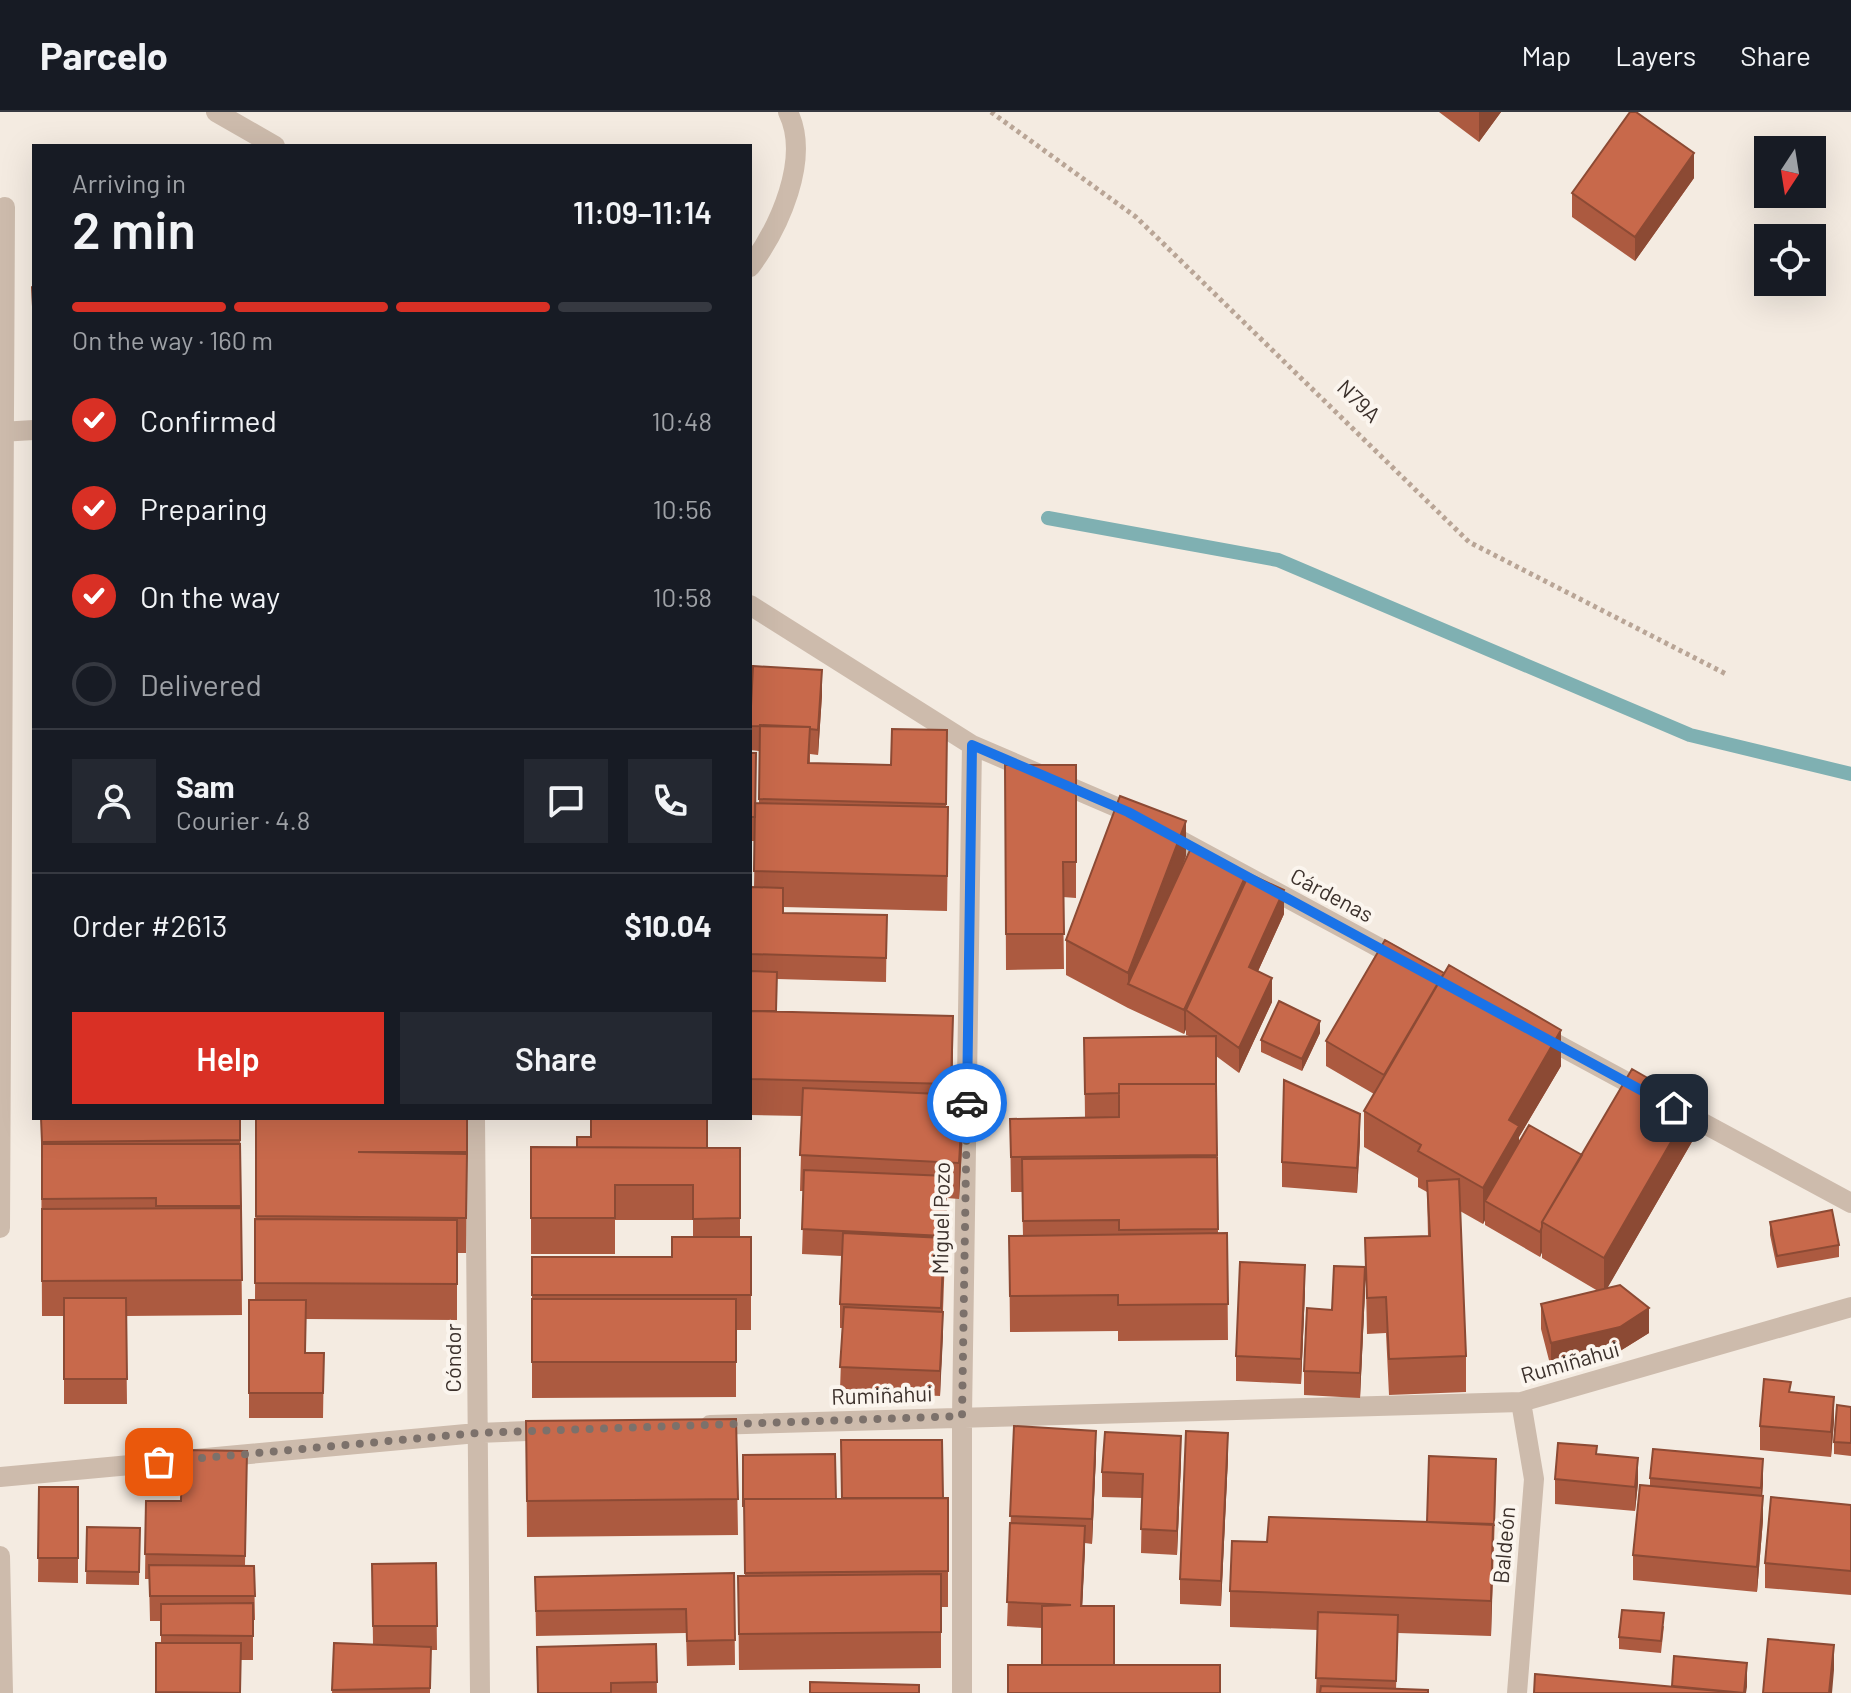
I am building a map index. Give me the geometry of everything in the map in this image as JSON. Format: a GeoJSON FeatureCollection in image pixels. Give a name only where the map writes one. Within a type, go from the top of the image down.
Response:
{"type":"FeatureCollection","features":[{"type":"Feature","properties":{"kind":"street"},"geometry":{"type":"LineString","coordinates":[[216,112],[272,144]]}},
{"type":"Feature","properties":{"kind":"street"},"geometry":{"type":"LineString","coordinates":[[752,264],[766,245],[791,191],[796,128],[788,112]]}},
{"type":"Feature","properties":{"kind":"street"},"geometry":{"type":"LineString","coordinates":[[0,1228],[5,207]]}},
{"type":"Feature","properties":{"kind":"street"},"geometry":{"type":"LineString","coordinates":[[3,432],[32,430]]}},
{"type":"Feature","properties":{"kind":"street","name":"Cárdenas"},"geometry":{"type":"LineString","coordinates":[[752,606],[972,745],[1128,812],[1421,970]]}},
{"type":"Feature","properties":{"kind":"street","name":"Miguel Pozo"},"geometry":{"type":"LineString","coordinates":[[962,1693],[962,1416],[972,745]]}},
{"type":"Feature","properties":{"kind":"street"},"geometry":{"type":"LineString","coordinates":[[1518,1023],[1851,1203]]}},
{"type":"Feature","properties":{"kind":"street","name":"Cóndor"},"geometry":{"type":"LineString","coordinates":[[475,1120],[480,1693]]}},
{"type":"Feature","properties":{"kind":"street","name":"Rumiñahui"},"geometry":{"type":"LineString","coordinates":[[696,1425],[1521,1402],[1851,1307]]}},
{"type":"Feature","properties":{"kind":"street","name":"Baldeón"},"geometry":{"type":"LineString","coordinates":[[1517,1693],[1534,1479],[1521,1402]]}},
{"type":"Feature","properties":{"kind":"street"},"geometry":{"type":"LineString","coordinates":[[0,1477],[477,1433],[571,1429]]}},
{"type":"Feature","properties":{"kind":"street"},"geometry":{"type":"LineString","coordinates":[[0,1556],[3,1693]]}},
{"type":"Feature","properties":{"kind":"path","name":"N79A"},"geometry":{"type":"LineString","coordinates":[[991,112],[1136,217],[1469,542],[1728,675]]}},
{"type":"Feature","properties":{"kind":"building"},"geometry":{"type":"Polygon","coordinates":[[[1630,112],[1636,112],[1694,153],[1635,237],[1572,193],[1630,112]]]}},
{"type":"Feature","properties":{"kind":"building"},"geometry":{"type":"Polygon","coordinates":[[[753,666],[822,670],[818,730],[810,727],[752,726],[753,666]]]}},
{"type":"Feature","properties":{"kind":"building"},"geometry":{"type":"Polygon","coordinates":[[[760,725],[810,727],[808,763],[891,765],[892,729],[947,730],[946,804],[759,799],[760,725]]]}},
{"type":"Feature","properties":{"kind":"building"},"geometry":{"type":"Polygon","coordinates":[[[752,753],[756,753],[755,817],[752,817],[752,753]]]}},
{"type":"Feature","properties":{"kind":"building"},"geometry":{"type":"Polygon","coordinates":[[[1005,765],[1076,765],[1076,862],[1063,862],[1064,934],[1006,934],[1005,765]]]}},
{"type":"Feature","properties":{"kind":"building"},"geometry":{"type":"Polygon","coordinates":[[[1120,796],[1186,821],[1128,973],[1066,940],[1120,796]]]}},
{"type":"Feature","properties":{"kind":"building"},"geometry":{"type":"Polygon","coordinates":[[[755,803],[948,807],[947,876],[754,871],[755,803]]]}},
{"type":"Feature","properties":{"kind":"building"},"geometry":{"type":"Polygon","coordinates":[[[1191,848],[1247,873],[1184,1010],[1128,984],[1191,848]]]}},
{"type":"Feature","properties":{"kind":"building"},"geometry":{"type":"Polygon","coordinates":[[[1249,874],[1284,890],[1249,967],[1272,978],[1239,1048],[1186,1010],[1249,874]]]}},
{"type":"Feature","properties":{"kind":"building"},"geometry":{"type":"Polygon","coordinates":[[[752,887],[783,888],[783,913],[887,915],[886,958],[752,954],[752,887]]]}},
{"type":"Feature","properties":{"kind":"building"},"geometry":{"type":"Polygon","coordinates":[[[1385,940],[1444,973],[1384,1075],[1326,1041],[1385,940]]]}},
{"type":"Feature","properties":{"kind":"building"},"geometry":{"type":"Polygon","coordinates":[[[1449,965],[1561,1030],[1509,1120],[1519,1126],[1483,1188],[1418,1151],[1421,1145],[1364,1111],[1449,965]]]}},
{"type":"Feature","properties":{"kind":"building"},"geometry":{"type":"Polygon","coordinates":[[[752,971],[777,972],[776,1011],[752,1011],[752,971]]]}},
{"type":"Feature","properties":{"kind":"building"},"geometry":{"type":"Polygon","coordinates":[[[1279,1001],[1320,1021],[1302,1059],[1261,1040],[1279,1001]]]}},
{"type":"Feature","properties":{"kind":"building"},"geometry":{"type":"Polygon","coordinates":[[[752,1011],[953,1016],[951,1084],[752,1079],[752,1011]]]}},
{"type":"Feature","properties":{"kind":"building"},"geometry":{"type":"Polygon","coordinates":[[[1216,1036],[1216,1084],[1119,1084],[1119,1093],[1085,1094],[1084,1038],[1216,1036]]]}},
{"type":"Feature","properties":{"kind":"building"},"geometry":{"type":"Polygon","coordinates":[[[1632,1069],[1693,1104],[1604,1258],[1542,1222],[1632,1069]]]}},
{"type":"Feature","properties":{"kind":"building"},"geometry":{"type":"Polygon","coordinates":[[[1284,1080],[1360,1114],[1357,1168],[1282,1162],[1284,1080]]]}},
{"type":"Feature","properties":{"kind":"building"},"geometry":{"type":"Polygon","coordinates":[[[1119,1084],[1216,1084],[1217,1155],[1011,1157],[1010,1119],[1119,1117],[1119,1084]]]}},
{"type":"Feature","properties":{"kind":"building"},"geometry":{"type":"Polygon","coordinates":[[[803,1088],[963,1095],[959,1163],[800,1155],[803,1088]]]}},
{"type":"Feature","properties":{"kind":"building"},"geometry":{"type":"Polygon","coordinates":[[[41,1120],[240,1120],[240,1140],[42,1142],[41,1120]]]}},
{"type":"Feature","properties":{"kind":"building"},"geometry":{"type":"Polygon","coordinates":[[[256,1120],[467,1120],[467,1152],[358,1152],[467,1154],[466,1218],[256,1216],[256,1120]]]}},
{"type":"Feature","properties":{"kind":"building"},"geometry":{"type":"Polygon","coordinates":[[[591,1120],[707,1120],[707,1148],[577,1147],[577,1137],[591,1137],[591,1120]]]}},
{"type":"Feature","properties":{"kind":"building"},"geometry":{"type":"Polygon","coordinates":[[[1529,1125],[1582,1155],[1542,1222],[1540,1232],[1485,1201],[1529,1125]]]}},
{"type":"Feature","properties":{"kind":"building"},"geometry":{"type":"Polygon","coordinates":[[[42,1144],[240,1144],[241,1206],[156,1206],[156,1198],[42,1199],[42,1144]]]}},
{"type":"Feature","properties":{"kind":"building"},"geometry":{"type":"Polygon","coordinates":[[[531,1147],[740,1148],[740,1218],[693,1219],[693,1185],[615,1185],[615,1218],[531,1218],[531,1147]]]}},
{"type":"Feature","properties":{"kind":"building"},"geometry":{"type":"Polygon","coordinates":[[[1217,1157],[1218,1229],[1119,1230],[1119,1220],[1023,1221],[1022,1159],[1217,1157]]]}},
{"type":"Feature","properties":{"kind":"building"},"geometry":{"type":"Polygon","coordinates":[[[804,1170],[947,1176],[944,1236],[802,1229],[804,1170]]]}},
{"type":"Feature","properties":{"kind":"building"},"geometry":{"type":"Polygon","coordinates":[[[1459,1179],[1466,1356],[1389,1359],[1386,1297],[1367,1298],[1365,1238],[1430,1236],[1427,1181],[1459,1179]]]}},
{"type":"Feature","properties":{"kind":"building"},"geometry":{"type":"Polygon","coordinates":[[[241,1208],[242,1280],[42,1281],[42,1209],[241,1208]]]}},
{"type":"Feature","properties":{"kind":"building"},"geometry":{"type":"Polygon","coordinates":[[[1832,1210],[1839,1245],[1777,1256],[1770,1222],[1832,1210]]]}},
{"type":"Feature","properties":{"kind":"building"},"geometry":{"type":"Polygon","coordinates":[[[255,1219],[457,1220],[457,1284],[255,1283],[255,1219]]]}},
{"type":"Feature","properties":{"kind":"building"},"geometry":{"type":"Polygon","coordinates":[[[843,1233],[944,1238],[941,1308],[840,1304],[843,1233]]]}},
{"type":"Feature","properties":{"kind":"building"},"geometry":{"type":"Polygon","coordinates":[[[1227,1233],[1228,1304],[1118,1305],[1118,1295],[1010,1296],[1009,1236],[1227,1233]]]}},
{"type":"Feature","properties":{"kind":"building"},"geometry":{"type":"Polygon","coordinates":[[[672,1237],[751,1237],[751,1295],[532,1295],[532,1257],[672,1257],[672,1237]]]}},
{"type":"Feature","properties":{"kind":"building"},"geometry":{"type":"Polygon","coordinates":[[[1240,1262],[1305,1265],[1301,1359],[1236,1356],[1240,1262]]]}},
{"type":"Feature","properties":{"kind":"building"},"geometry":{"type":"Polygon","coordinates":[[[1334,1266],[1365,1267],[1360,1373],[1304,1371],[1307,1308],[1332,1310],[1334,1266]]]}},
{"type":"Feature","properties":{"kind":"building"},"geometry":{"type":"Polygon","coordinates":[[[1620,1285],[1649,1308],[1620,1327],[1551,1343],[1541,1304],[1620,1285]]]}},
{"type":"Feature","properties":{"kind":"building"},"geometry":{"type":"Polygon","coordinates":[[[64,1298],[126,1298],[127,1379],[64,1379],[64,1298]]]}},
{"type":"Feature","properties":{"kind":"building"},"geometry":{"type":"Polygon","coordinates":[[[532,1299],[736,1299],[736,1362],[532,1362],[532,1299]]]}},
{"type":"Feature","properties":{"kind":"building"},"geometry":{"type":"Polygon","coordinates":[[[249,1300],[306,1300],[305,1353],[324,1353],[323,1393],[249,1393],[249,1300]]]}},
{"type":"Feature","properties":{"kind":"building"},"geometry":{"type":"Polygon","coordinates":[[[844,1307],[943,1312],[940,1371],[840,1367],[844,1307]]]}},
{"type":"Feature","properties":{"kind":"building"},"geometry":{"type":"Polygon","coordinates":[[[1764,1379],[1791,1382],[1789,1392],[1834,1397],[1831,1432],[1760,1426],[1764,1379]]]}},
{"type":"Feature","properties":{"kind":"building"},"geometry":{"type":"Polygon","coordinates":[[[1837,1405],[1851,1407],[1851,1443],[1834,1442],[1837,1405]]]}},
{"type":"Feature","properties":{"kind":"building"},"geometry":{"type":"Polygon","coordinates":[[[736,1419],[738,1499],[527,1501],[526,1421],[736,1419]]]}},
{"type":"Feature","properties":{"kind":"building"},"geometry":{"type":"Polygon","coordinates":[[[1014,1426],[1096,1431],[1092,1519],[1010,1516],[1014,1426]]]}},
{"type":"Feature","properties":{"kind":"building"},"geometry":{"type":"Polygon","coordinates":[[[1186,1431],[1228,1433],[1221,1581],[1180,1579],[1186,1431]]]}},
{"type":"Feature","properties":{"kind":"building"},"geometry":{"type":"Polygon","coordinates":[[[1105,1432],[1181,1436],[1177,1531],[1141,1529],[1143,1474],[1102,1472],[1105,1432]]]}},
{"type":"Feature","properties":{"kind":"building"},"geometry":{"type":"Polygon","coordinates":[[[841,1440],[942,1440],[943,1498],[842,1498],[841,1440]]]}},
{"type":"Feature","properties":{"kind":"building"},"geometry":{"type":"Polygon","coordinates":[[[1558,1443],[1597,1446],[1596,1454],[1638,1458],[1635,1487],[1555,1479],[1558,1443]]]}},
{"type":"Feature","properties":{"kind":"building"},"geometry":{"type":"Polygon","coordinates":[[[1653,1449],[1763,1459],[1761,1488],[1650,1478],[1653,1449]]]}},
{"type":"Feature","properties":{"kind":"building"},"geometry":{"type":"Polygon","coordinates":[[[182,1450],[247,1451],[245,1556],[145,1554],[146,1501],[181,1501],[182,1450]]]}},
{"type":"Feature","properties":{"kind":"building"},"geometry":{"type":"Polygon","coordinates":[[[835,1454],[836,1499],[744,1499],[743,1507],[743,1455],[835,1454]]]}},
{"type":"Feature","properties":{"kind":"building"},"geometry":{"type":"Polygon","coordinates":[[[1429,1456],[1496,1459],[1494,1525],[1427,1522],[1429,1456]]]}},
{"type":"Feature","properties":{"kind":"building"},"geometry":{"type":"Polygon","coordinates":[[[1640,1485],[1763,1496],[1757,1567],[1633,1555],[1640,1485]]]}},
{"type":"Feature","properties":{"kind":"building"},"geometry":{"type":"Polygon","coordinates":[[[39,1487],[78,1487],[78,1558],[38,1558],[39,1487]]]}},
{"type":"Feature","properties":{"kind":"building"},"geometry":{"type":"Polygon","coordinates":[[[1771,1497],[1851,1505],[1851,1571],[1765,1563],[1771,1497]]]}},
{"type":"Feature","properties":{"kind":"building"},"geometry":{"type":"Polygon","coordinates":[[[948,1498],[948,1571],[745,1573],[744,1499],[948,1498]]]}},
{"type":"Feature","properties":{"kind":"building"},"geometry":{"type":"Polygon","coordinates":[[[1269,1517],[1493,1524],[1491,1601],[1230,1591],[1232,1541],[1267,1542],[1269,1517]]]}},
{"type":"Feature","properties":{"kind":"building"},"geometry":{"type":"Polygon","coordinates":[[[1010,1523],[1085,1526],[1081,1606],[1114,1606],[1114,1665],[1042,1665],[1042,1606],[1071,1605],[1007,1602],[1010,1523]]]}},
{"type":"Feature","properties":{"kind":"building"},"geometry":{"type":"Polygon","coordinates":[[[87,1527],[140,1528],[139,1572],[86,1571],[87,1527]]]}},
{"type":"Feature","properties":{"kind":"building"},"geometry":{"type":"Polygon","coordinates":[[[436,1563],[437,1626],[373,1626],[372,1564],[436,1563]]]}},
{"type":"Feature","properties":{"kind":"building"},"geometry":{"type":"Polygon","coordinates":[[[149,1565],[254,1566],[255,1596],[150,1596],[149,1565]]]}},
{"type":"Feature","properties":{"kind":"building"},"geometry":{"type":"Polygon","coordinates":[[[734,1573],[735,1640],[687,1641],[686,1609],[536,1611],[535,1577],[734,1573]]]}},
{"type":"Feature","properties":{"kind":"building"},"geometry":{"type":"Polygon","coordinates":[[[941,1574],[941,1632],[739,1634],[738,1576],[941,1574]]]}},
{"type":"Feature","properties":{"kind":"building"},"geometry":{"type":"Polygon","coordinates":[[[253,1603],[253,1636],[161,1635],[161,1604],[253,1603]]]}},
{"type":"Feature","properties":{"kind":"building"},"geometry":{"type":"Polygon","coordinates":[[[1622,1610],[1664,1613],[1661,1641],[1619,1637],[1622,1610]]]}},
{"type":"Feature","properties":{"kind":"building"},"geometry":{"type":"Polygon","coordinates":[[[1318,1612],[1398,1615],[1396,1681],[1316,1678],[1318,1612]]]}},
{"type":"Feature","properties":{"kind":"building"},"geometry":{"type":"Polygon","coordinates":[[[1768,1639],[1834,1645],[1829,1693],[1763,1693],[1768,1639]]]}},
{"type":"Feature","properties":{"kind":"building"},"geometry":{"type":"Polygon","coordinates":[[[156,1643],[241,1643],[240,1693],[156,1692],[156,1643]]]}},
{"type":"Feature","properties":{"kind":"building"},"geometry":{"type":"Polygon","coordinates":[[[334,1643],[431,1647],[430,1688],[332,1690],[334,1643]]]}},
{"type":"Feature","properties":{"kind":"building"},"geometry":{"type":"Polygon","coordinates":[[[656,1644],[657,1682],[611,1683],[611,1693],[538,1693],[537,1647],[656,1644]]]}},
{"type":"Feature","properties":{"kind":"building"},"geometry":{"type":"Polygon","coordinates":[[[1674,1656],[1747,1663],[1744,1693],[1672,1686],[1674,1656]]]}},
{"type":"Feature","properties":{"kind":"building"},"geometry":{"type":"Polygon","coordinates":[[[1008,1665],[1220,1665],[1220,1693],[1008,1693],[1008,1665]]]}},
{"type":"Feature","properties":{"kind":"building"},"geometry":{"type":"Polygon","coordinates":[[[1535,1674],[1740,1693],[1534,1693],[1535,1674]]]}},
{"type":"Feature","properties":{"kind":"building"},"geometry":{"type":"Polygon","coordinates":[[[810,1682],[919,1685],[919,1693],[810,1693],[810,1682]]]}},
{"type":"Feature","properties":{"kind":"building"},"geometry":{"type":"Polygon","coordinates":[[[1321,1686],[1428,1690],[1428,1693],[1320,1693],[1321,1686]]]}},
{"type":"Feature","properties":{"kind":"waterway"},"geometry":{"type":"LineString","coordinates":[[1048,518],[1278,560],[1690,735],[1851,774]]}},
{"type":"Feature","properties":{"kind":"way so far"},"geometry":{"type":"LineString","coordinates":[[159,1462],[477,1433],[962,1416],[967,1103]]}},
{"type":"Feature","properties":{"kind":"route"},"geometry":{"type":"LineString","coordinates":[[967,1103],[972,745],[1128,812],[1674,1108]]}}]}
